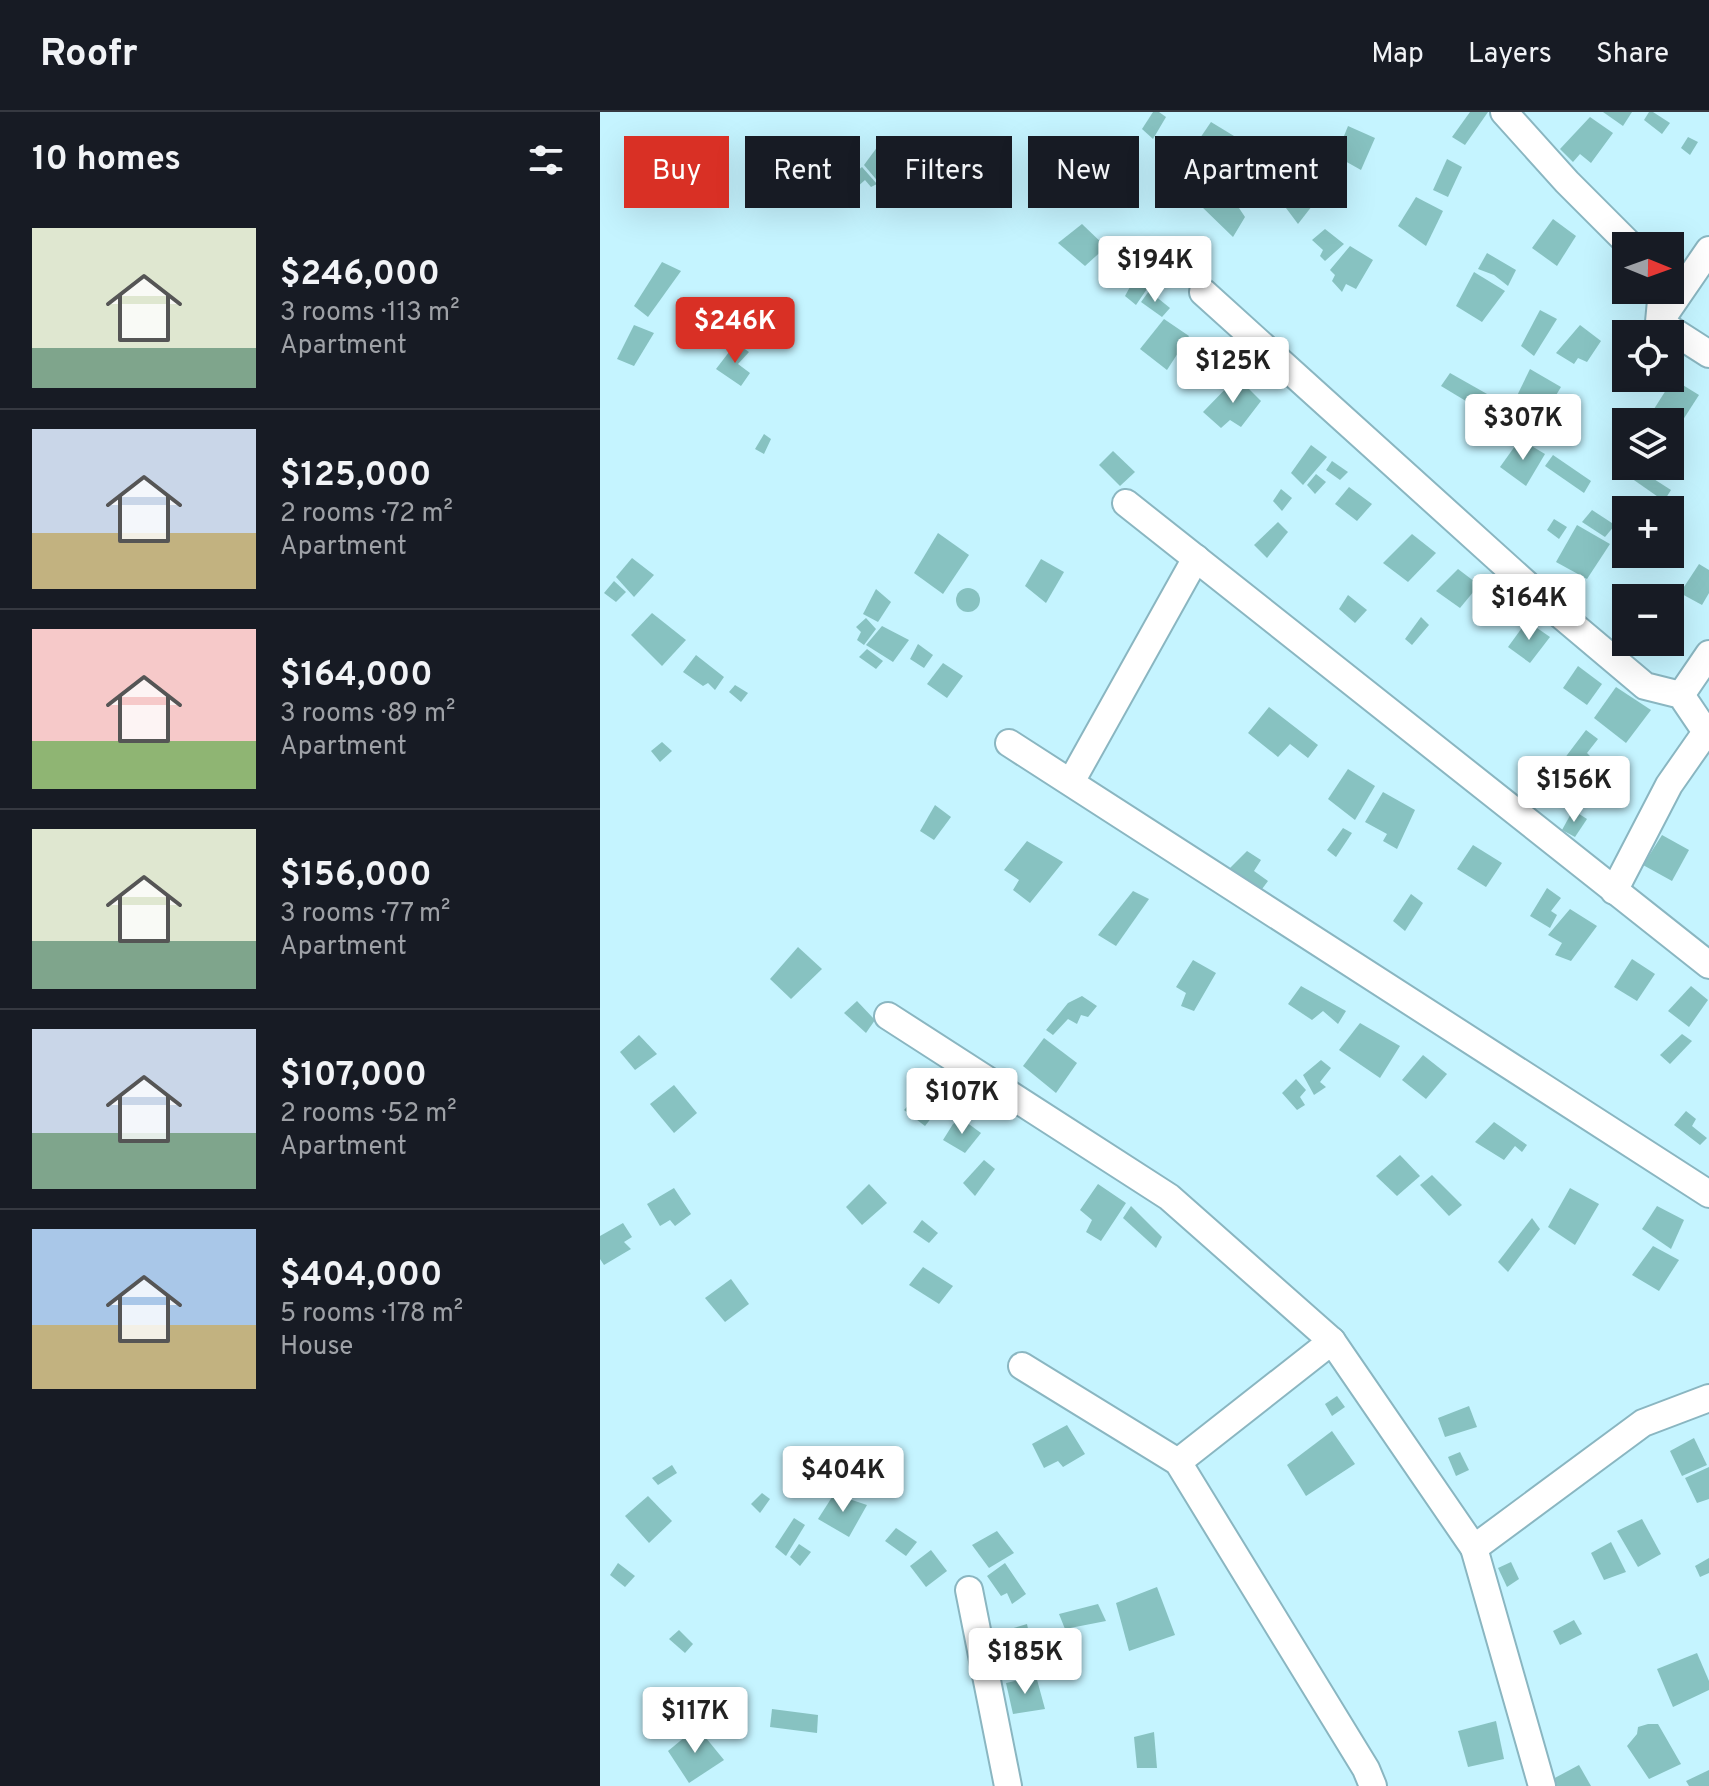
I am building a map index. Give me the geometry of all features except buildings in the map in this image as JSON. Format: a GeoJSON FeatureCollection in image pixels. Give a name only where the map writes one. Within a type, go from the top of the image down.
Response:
{"type":"FeatureCollection","features":[{"type":"Feature","properties":{"kind":"street"},"geometry":{"type":"LineString","coordinates":[[1504,112],[1618,232]]}},
{"type":"Feature","properties":{"kind":"street"},"geometry":{"type":"LineString","coordinates":[[1660,320],[1709,250]]}},
{"type":"Feature","properties":{"kind":"street"},"geometry":{"type":"LineString","coordinates":[[1203,292],[1556,611],[1645,686],[1681,695],[1708,733],[1669,785],[1614,891]]}},
{"type":"Feature","properties":{"kind":"street"},"geometry":{"type":"LineString","coordinates":[[1684,338],[1709,354]]}},
{"type":"Feature","properties":{"kind":"street"},"geometry":{"type":"LineString","coordinates":[[1126,503],[1709,965]]}},
{"type":"Feature","properties":{"kind":"street"},"geometry":{"type":"LineString","coordinates":[[1071,782],[1196,558]]}},
{"type":"Feature","properties":{"kind":"street"},"geometry":{"type":"LineString","coordinates":[[1681,695],[1709,654]]}},
{"type":"Feature","properties":{"kind":"street"},"geometry":{"type":"LineString","coordinates":[[1009,743],[1709,1194]]}},
{"type":"Feature","properties":{"kind":"street"},"geometry":{"type":"LineString","coordinates":[[888,1016],[1169,1197],[1332,1341],[1474,1548],[1542,1786]]}},
{"type":"Feature","properties":{"kind":"street"},"geometry":{"type":"LineString","coordinates":[[1178,1462],[1332,1341]]}},
{"type":"Feature","properties":{"kind":"street"},"geometry":{"type":"LineString","coordinates":[[1022,1366],[1178,1462],[1366,1769],[1373,1786]]}},
{"type":"Feature","properties":{"kind":"street"},"geometry":{"type":"LineString","coordinates":[[1474,1548],[1643,1423],[1709,1398]]}},
{"type":"Feature","properties":{"kind":"street"},"geometry":{"type":"LineString","coordinates":[[969,1590],[1008,1786]]}}]}
